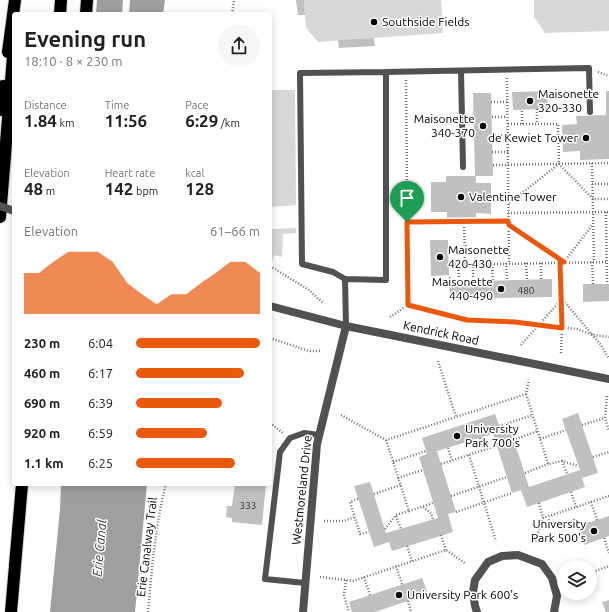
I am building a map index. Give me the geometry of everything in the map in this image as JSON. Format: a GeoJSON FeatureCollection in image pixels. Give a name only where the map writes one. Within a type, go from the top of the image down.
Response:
{"type":"FeatureCollection","features":[{"type":"Feature","properties":{"kind":"highway"},"geometry":{"type":"LineString","coordinates":[[13,12],[15,0]]}},
{"type":"Feature","properties":{"kind":"highway"},"geometry":{"type":"LineString","coordinates":[[16,12],[18,0]]}},
{"type":"Feature","properties":{"kind":"highway"},"geometry":{"type":"LineString","coordinates":[[60,12],[61,0]]}},
{"type":"Feature","properties":{"kind":"highway"},"geometry":{"type":"LineString","coordinates":[[86,12],[87,0]]}},
{"type":"Feature","properties":{"kind":"highway"},"geometry":{"type":"LineString","coordinates":[[0,110],[12,22]]}},
{"type":"Feature","properties":{"kind":"highway"},"geometry":{"type":"LineString","coordinates":[[0,217],[12,69]]}},
{"type":"Feature","properties":{"kind":"highway"},"geometry":{"type":"LineString","coordinates":[[11,612],[22,486]]}},
{"type":"Feature","properties":{"kind":"street"},"geometry":{"type":"LineString","coordinates":[[0,206],[12,210]]}},
{"type":"Feature","properties":{"kind":"street","name":"Kendrick Road"},"geometry":{"type":"LineString","coordinates":[[272,307],[346,326],[609,380]]}},
{"type":"Feature","properties":{"kind":"street","name":"Westmoreland Drive"},"geometry":{"type":"LineString","coordinates":[[303,612],[317,444],[346,326]]}},
{"type":"Feature","properties":{"kind":"street"},"geometry":{"type":"LineString","coordinates":[[477,612],[473,592],[475,580],[488,562],[502,556],[518,555],[542,564],[552,578],[557,596],[554,612]]}},
{"type":"Feature","properties":{"kind":"lane"},"geometry":{"type":"LineString","coordinates":[[386,72],[386,280],[345,279],[333,272],[302,264],[300,73],[588,68],[590,112]]}},
{"type":"Feature","properties":{"kind":"lane"},"geometry":{"type":"LineString","coordinates":[[461,71],[463,167]]}},
{"type":"Feature","properties":{"kind":"lane"},"geometry":{"type":"LineString","coordinates":[[345,279],[346,326]]}},
{"type":"Feature","properties":{"kind":"lane"},"geometry":{"type":"LineString","coordinates":[[305,583],[265,579],[280,452],[290,438],[304,433],[319,435]]}},
{"type":"Feature","properties":{"kind":"path"},"geometry":{"type":"LineString","coordinates":[[232,12],[234,0]]}},
{"type":"Feature","properties":{"kind":"path"},"geometry":{"type":"LineString","coordinates":[[406,72],[408,305]]}},
{"type":"Feature","properties":{"kind":"path"},"geometry":{"type":"LineString","coordinates":[[507,84],[509,225],[507,280]]}},
{"type":"Feature","properties":{"kind":"path"},"geometry":{"type":"LineString","coordinates":[[491,102],[507,102]]}},
{"type":"Feature","properties":{"kind":"path"},"geometry":{"type":"LineString","coordinates":[[537,109],[537,124]]}},
{"type":"Feature","properties":{"kind":"path"},"geometry":{"type":"LineString","coordinates":[[522,110],[522,124]]}},
{"type":"Feature","properties":{"kind":"path"},"geometry":{"type":"LineString","coordinates":[[492,117],[507,116]]}},
{"type":"Feature","properties":{"kind":"path"},"geometry":{"type":"LineString","coordinates":[[508,124],[558,124],[559,164],[593,199],[608,199]]}},
{"type":"Feature","properties":{"kind":"path"},"geometry":{"type":"LineString","coordinates":[[492,136],[508,135]]}},
{"type":"Feature","properties":{"kind":"path"},"geometry":{"type":"LineString","coordinates":[[492,152],[508,152]]}},
{"type":"Feature","properties":{"kind":"path"},"geometry":{"type":"LineString","coordinates":[[592,163],[593,284]]}},
{"type":"Feature","properties":{"kind":"path"},"geometry":{"type":"LineString","coordinates":[[492,165],[609,163]]}},
{"type":"Feature","properties":{"kind":"path"},"geometry":{"type":"LineString","coordinates":[[508,203],[559,164]]}},
{"type":"Feature","properties":{"kind":"path"},"geometry":{"type":"LineString","coordinates":[[592,184],[608,184]]}},
{"type":"Feature","properties":{"kind":"path"},"geometry":{"type":"LineString","coordinates":[[508,213],[607,212],[607,284]]}},
{"type":"Feature","properties":{"kind":"path"},"geometry":{"type":"LineString","coordinates":[[464,221],[465,264]]}},
{"type":"Feature","properties":{"kind":"path"},"geometry":{"type":"LineString","coordinates":[[407,222],[508,221]]}},
{"type":"Feature","properties":{"kind":"path"},"geometry":{"type":"LineString","coordinates":[[561,353],[562,262],[593,224]]}},
{"type":"Feature","properties":{"kind":"path"},"geometry":{"type":"LineString","coordinates":[[509,225],[562,262]]}},
{"type":"Feature","properties":{"kind":"path"},"geometry":{"type":"LineString","coordinates":[[449,249],[465,249]]}},
{"type":"Feature","properties":{"kind":"path"},"geometry":{"type":"LineString","coordinates":[[449,265],[593,262],[607,259]]}},
{"type":"Feature","properties":{"kind":"path"},"geometry":{"type":"LineString","coordinates":[[526,263],[527,280]]}},
{"type":"Feature","properties":{"kind":"path"},"geometry":{"type":"LineString","coordinates":[[541,263],[541,280]]}},
{"type":"Feature","properties":{"kind":"path"},"geometry":{"type":"LineString","coordinates":[[458,264],[459,281]]}},
{"type":"Feature","properties":{"kind":"path"},"geometry":{"type":"LineString","coordinates":[[473,264],[473,281]]}},
{"type":"Feature","properties":{"kind":"path"},"geometry":{"type":"LineString","coordinates":[[492,264],[493,281]]}},
{"type":"Feature","properties":{"kind":"path"},"geometry":{"type":"LineString","coordinates":[[272,267],[309,290],[323,303]]}},
{"type":"Feature","properties":{"kind":"path"},"geometry":{"type":"LineString","coordinates":[[521,345],[562,299]]}},
{"type":"Feature","properties":{"kind":"path"},"geometry":{"type":"LineString","coordinates":[[562,299],[593,335],[609,359]]}},
{"type":"Feature","properties":{"kind":"path"},"geometry":{"type":"LineString","coordinates":[[390,317],[408,305],[467,320],[504,321],[577,329],[593,335],[609,337]]}},
{"type":"Feature","properties":{"kind":"path"},"geometry":{"type":"LineString","coordinates":[[272,339],[309,351],[322,351]]}},
{"type":"Feature","properties":{"kind":"path"},"geometry":{"type":"LineString","coordinates":[[438,361],[456,417]]}},
{"type":"Feature","properties":{"kind":"path"},"geometry":{"type":"LineString","coordinates":[[529,380],[526,394],[548,464]]}},
{"type":"Feature","properties":{"kind":"path"},"geometry":{"type":"LineString","coordinates":[[386,440],[526,394]]}},
{"type":"Feature","properties":{"kind":"path"},"geometry":{"type":"LineString","coordinates":[[607,396],[605,418],[609,431]]}},
{"type":"Feature","properties":{"kind":"path"},"geometry":{"type":"LineString","coordinates":[[341,415],[386,440],[409,511]]}},
{"type":"Feature","properties":{"kind":"path"},"geometry":{"type":"LineString","coordinates":[[499,426],[533,415]]}},
{"type":"Feature","properties":{"kind":"path"},"geometry":{"type":"LineString","coordinates":[[582,425],[605,418]]}},
{"type":"Feature","properties":{"kind":"path"},"geometry":{"type":"LineString","coordinates":[[272,425],[285,435]]}},
{"type":"Feature","properties":{"kind":"path"},"geometry":{"type":"LineString","coordinates":[[540,439],[566,430]]}},
{"type":"Feature","properties":{"kind":"path"},"geometry":{"type":"LineString","coordinates":[[513,440],[538,431]]}},
{"type":"Feature","properties":{"kind":"path"},"geometry":{"type":"LineString","coordinates":[[480,438],[484,449]]}},
{"type":"Feature","properties":{"kind":"path"},"geometry":{"type":"LineString","coordinates":[[441,464],[496,446]]}},
{"type":"Feature","properties":{"kind":"path"},"geometry":{"type":"LineString","coordinates":[[448,448],[452,460]]}},
{"type":"Feature","properties":{"kind":"path"},"geometry":{"type":"LineString","coordinates":[[393,462],[426,451]]}},
{"type":"Feature","properties":{"kind":"path"},"geometry":{"type":"LineString","coordinates":[[593,457],[609,452]]}},
{"type":"Feature","properties":{"kind":"path"},"geometry":{"type":"LineString","coordinates":[[469,455],[496,541]]}},
{"type":"Feature","properties":{"kind":"path"},"geometry":{"type":"LineString","coordinates":[[562,460],[567,474]]}},
{"type":"Feature","properties":{"kind":"path"},"geometry":{"type":"LineString","coordinates":[[525,473],[562,460],[578,466]]}},
{"type":"Feature","properties":{"kind":"path"},"geometry":{"type":"LineString","coordinates":[[398,478],[423,470]]}},
{"type":"Feature","properties":{"kind":"path"},"geometry":{"type":"LineString","coordinates":[[451,496],[507,477]]}},
{"type":"Feature","properties":{"kind":"path"},"geometry":{"type":"LineString","coordinates":[[374,494],[401,485]]}},
{"type":"Feature","properties":{"kind":"path","name":"Erie Canalway Trail"},"geometry":{"type":"LineString","coordinates":[[148,612],[158,516],[166,486]]}},
{"type":"Feature","properties":{"kind":"path"},"geometry":{"type":"LineString","coordinates":[[571,492],[576,507]]}},
{"type":"Feature","properties":{"kind":"path"},"geometry":{"type":"LineString","coordinates":[[456,512],[512,493]]}},
{"type":"Feature","properties":{"kind":"path"},"geometry":{"type":"LineString","coordinates":[[543,518],[609,496]]}},
{"type":"Feature","properties":{"kind":"path"},"geometry":{"type":"LineString","coordinates":[[358,499],[350,502],[360,534],[369,532]]}},
{"type":"Feature","properties":{"kind":"path"},"geometry":{"type":"LineString","coordinates":[[591,502],[597,520]]}},
{"type":"Feature","properties":{"kind":"path"},"geometry":{"type":"LineString","coordinates":[[385,529],[396,515],[433,503]]}},
{"type":"Feature","properties":{"kind":"path"},"geometry":{"type":"LineString","coordinates":[[535,541],[543,518],[539,503]]}},
{"type":"Feature","properties":{"kind":"path"},"geometry":{"type":"LineString","coordinates":[[423,506],[431,513],[433,519]]}},
{"type":"Feature","properties":{"kind":"path"},"geometry":{"type":"LineString","coordinates":[[396,515],[400,529]]}},
{"type":"Feature","properties":{"kind":"path"},"geometry":{"type":"LineString","coordinates":[[324,521],[344,521],[355,517]]}},
{"type":"Feature","properties":{"kind":"path"},"geometry":{"type":"LineString","coordinates":[[441,535],[446,550],[466,564]]}},
{"type":"Feature","properties":{"kind":"path"},"geometry":{"type":"LineString","coordinates":[[604,538],[609,553]]}},
{"type":"Feature","properties":{"kind":"path"},"geometry":{"type":"LineString","coordinates":[[407,546],[412,561]]}},
{"type":"Feature","properties":{"kind":"path"},"geometry":{"type":"LineString","coordinates":[[320,577],[354,581],[446,550]]}},
{"type":"Feature","properties":{"kind":"path"},"geometry":{"type":"LineString","coordinates":[[396,566],[402,584]]}},
{"type":"Feature","properties":{"kind":"path"},"geometry":{"type":"LineString","coordinates":[[597,570],[609,566]]}},
{"type":"Feature","properties":{"kind":"path"},"geometry":{"type":"LineString","coordinates":[[364,577],[370,595]]}},
{"type":"Feature","properties":{"kind":"path"},"geometry":{"type":"LineString","coordinates":[[346,580],[344,594],[349,612]]}},
{"type":"Feature","properties":{"kind":"path"},"geometry":{"type":"LineString","coordinates":[[408,601],[411,612]]}},
{"type":"Feature","properties":{"kind":"shaded area","name":"Southside Fields"},"geometry":{"type":"Polygon","coordinates":[[[304,0],[441,0],[443,33],[318,42],[306,28],[304,0]]]}},
{"type":"Feature","properties":{"kind":"shaded area"},"geometry":{"type":"Polygon","coordinates":[[[534,0],[609,0],[609,31],[545,33],[534,17],[534,0]]]}},
{"type":"Feature","properties":{"kind":"shaded area"},"geometry":{"type":"Polygon","coordinates":[[[272,90],[295,90],[296,205],[272,207],[272,90]]]}},
{"type":"Feature","properties":{"kind":"shaded area"},"geometry":{"type":"Polygon","coordinates":[[[296,228],[296,233],[283,234],[282,257],[274,255],[272,262],[272,229],[296,228]]]}},
{"type":"Feature","properties":{"kind":"water"},"geometry":{"type":"Polygon","coordinates":[[[97,0],[123,0],[122,12],[96,12],[97,0]]]}},
{"type":"Feature","properties":{"kind":"water"},"geometry":{"type":"Polygon","coordinates":[[[130,0],[165,0],[163,12],[129,12],[130,0]]]}},
{"type":"Feature","properties":{"kind":"water","name":"Erie Canal"},"geometry":{"type":"Polygon","coordinates":[[[61,486],[147,486],[135,612],[50,612],[61,486]]]}},
{"type":"Feature","properties":{"kind":"building"},"geometry":{"type":"Polygon","coordinates":[[[296,0],[304,0],[305,15],[298,15],[296,0]]]}},
{"type":"Feature","properties":{"kind":"building"},"geometry":{"type":"Polygon","coordinates":[[[374,38],[375,46],[339,48],[338,40],[374,38]]]}},
{"type":"Feature","properties":{"kind":"building","name":"Maisonette 320-330"},"geometry":{"type":"Polygon","coordinates":[[[547,91],[548,109],[513,110],[512,92],[547,91]]]}},
{"type":"Feature","properties":{"kind":"building","name":"de Kewiet Tower"},"geometry":{"type":"Polygon","coordinates":[[[606,91],[609,91],[609,159],[580,160],[580,151],[563,152],[562,125],[577,124],[576,116],[606,115],[606,91]]]}},
{"type":"Feature","properties":{"kind":"building"},"geometry":{"type":"Polygon","coordinates":[[[473,93],[491,93],[493,176],[476,176],[476,183],[491,183],[491,214],[476,213],[476,219],[447,219],[447,212],[431,212],[431,182],[446,182],[446,176],[475,176],[473,93]]]}},
{"type":"Feature","properties":{"kind":"building","name":"Maisonette 420-430"},"geometry":{"type":"Polygon","coordinates":[[[430,240],[448,240],[449,275],[431,276],[430,240]]]}},
{"type":"Feature","properties":{"kind":"building","name":"Maisonette 440-490"},"geometry":{"type":"Polygon","coordinates":[[[552,279],[552,297],[450,299],[449,282],[552,279]]]}},
{"type":"Feature","properties":{"kind":"building"},"geometry":{"type":"Polygon","coordinates":[[[583,284],[609,284],[609,301],[583,302],[583,284]]]}},
{"type":"Feature","properties":{"kind":"building"},"geometry":{"type":"Polygon","coordinates":[[[578,413],[598,473],[582,478],[585,487],[527,507],[521,490],[512,493],[493,434],[437,451],[456,512],[448,514],[453,532],[392,551],[389,542],[374,547],[354,486],[370,482],[386,533],[438,518],[419,457],[427,454],[422,438],[495,414],[501,431],[510,428],[529,487],[580,470],[562,419],[578,413]]]}},
{"type":"Feature","properties":{"kind":"building"},"geometry":{"type":"Polygon","coordinates":[[[235,486],[266,486],[262,525],[232,522],[232,518],[226,517],[227,506],[232,506],[235,486]]]}},
{"type":"Feature","properties":{"kind":"building","name":"University Park 500's"},"geometry":{"type":"Polygon","coordinates":[[[609,516],[609,536],[584,545],[578,526],[609,516]]]}},
{"type":"Feature","properties":{"kind":"building","name":"University Park 600's"},"geometry":{"type":"Polygon","coordinates":[[[422,578],[428,594],[375,612],[352,612],[349,602],[422,578]]]}},
{"type":"Feature","properties":{"kind":"building"},"geometry":{"type":"Polygon","coordinates":[[[609,600],[609,612],[606,612],[602,602],[609,600]]]}},
{"type":"Feature","properties":{"kind":"place","name":"Southside Fields"},"geometry":{"type":"Point","coordinates":[374,22]}},
{"type":"Feature","properties":{"kind":"place","name":"Maisonette 320-330"},"geometry":{"type":"Point","coordinates":[530,101]}},
{"type":"Feature","properties":{"kind":"place","name":"Maisonette 340-370"},"geometry":{"type":"Point","coordinates":[483,126]}},
{"type":"Feature","properties":{"kind":"place","name":"de Kewiet Tower"},"geometry":{"type":"Point","coordinates":[586,138]}},
{"type":"Feature","properties":{"kind":"place","name":"Valentine Tower"},"geometry":{"type":"Point","coordinates":[461,197]}},
{"type":"Feature","properties":{"kind":"place","name":"Maisonette 420-430"},"geometry":{"type":"Point","coordinates":[440,257]}},
{"type":"Feature","properties":{"kind":"place","name":"Maisonette 440-490"},"geometry":{"type":"Point","coordinates":[501,289]}},
{"type":"Feature","properties":{"kind":"place","name":"University Park 700's"},"geometry":{"type":"Point","coordinates":[457,436]}},
{"type":"Feature","properties":{"kind":"place","name":"University Park 500's"},"geometry":{"type":"Point","coordinates":[594,531]}},
{"type":"Feature","properties":{"kind":"place","name":"University Park 600's"},"geometry":{"type":"Point","coordinates":[399,595]}},
{"type":"Feature","properties":{"kind":"route"},"geometry":{"type":"LineString","coordinates":[[508,221],[509,225],[564,262],[560,262],[562,328],[515,322],[467,320],[408,305],[407,222],[508,221]]}}]}
